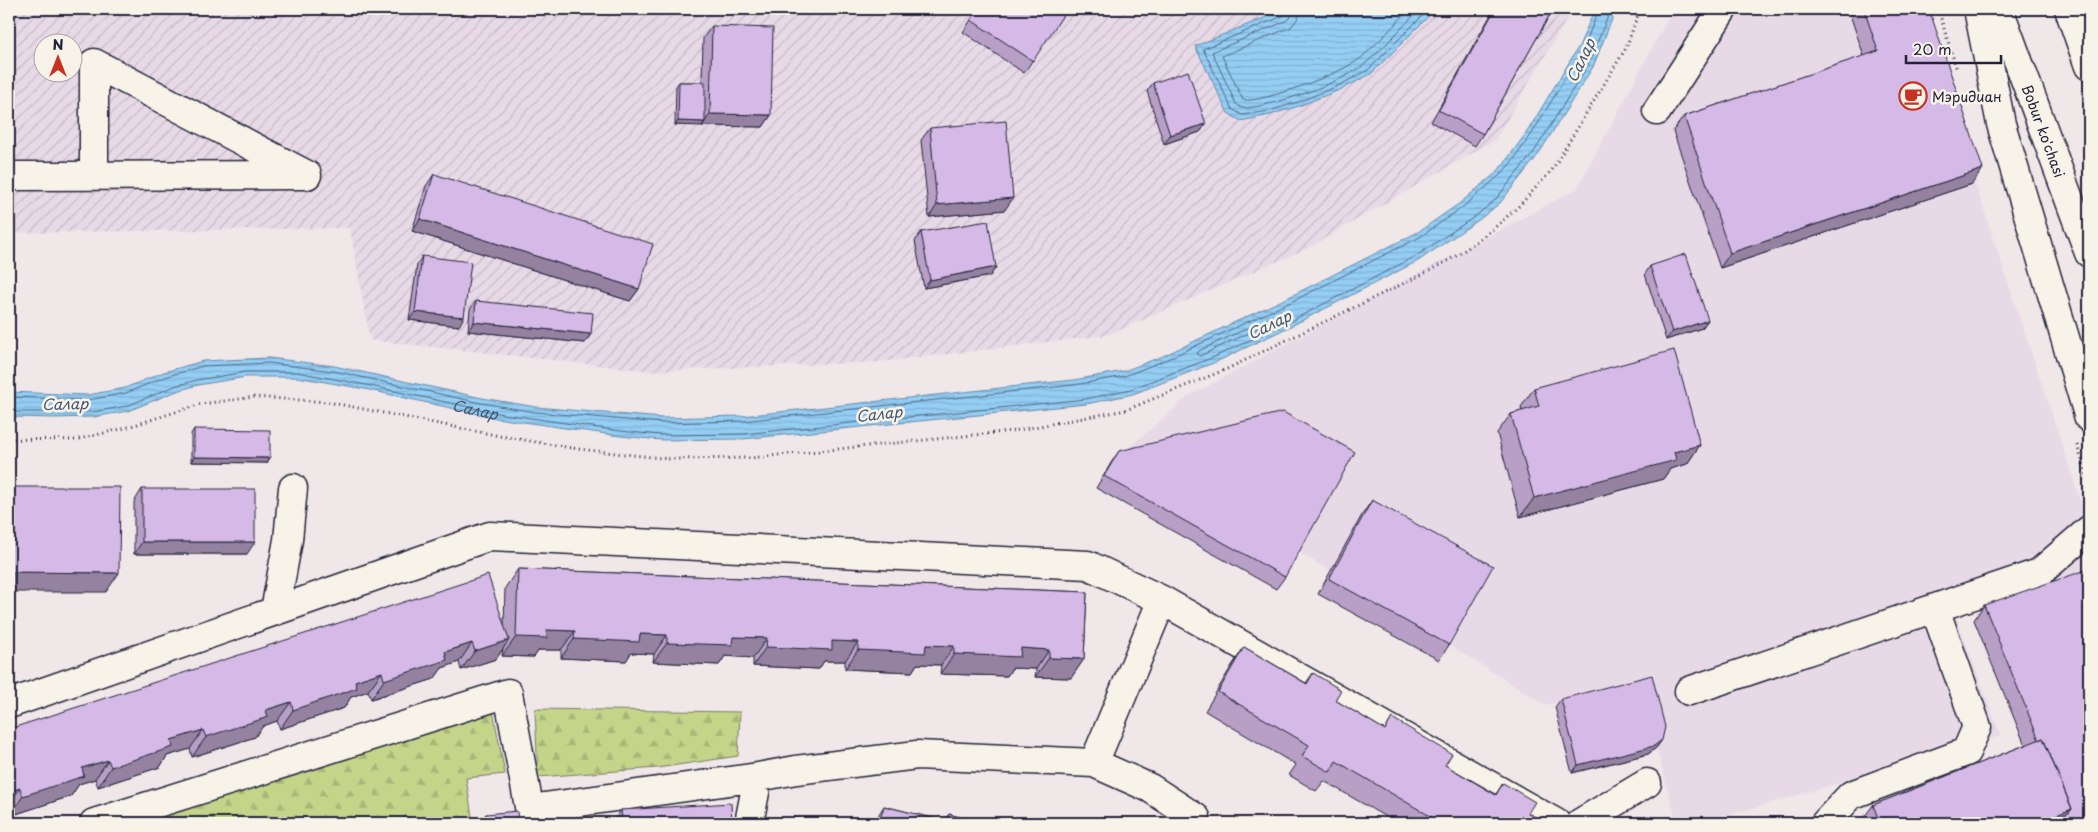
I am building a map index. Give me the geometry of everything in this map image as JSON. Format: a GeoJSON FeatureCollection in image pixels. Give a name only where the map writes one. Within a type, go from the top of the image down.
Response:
{"type":"FeatureCollection","features":[{"type":"Feature","properties":{"kind":"main road"},"geometry":{"type":"LineString","coordinates":[[1657,111],[1723,9]]}},
{"type":"Feature","properties":{"kind":"main road"},"geometry":{"type":"LineString","coordinates":[[1978,9],[2001,124],[2089,418]]}},
{"type":"Feature","properties":{"kind":"main road","name":"Bobur ko'chasi"},"geometry":{"type":"LineString","coordinates":[[1999,9],[2089,253]]}},
{"type":"Feature","properties":{"kind":"main road"},"geometry":{"type":"LineString","coordinates":[[2069,9],[2089,66]]}},
{"type":"Feature","properties":{"kind":"main road"},"geometry":{"type":"LineString","coordinates":[[9,176],[307,175],[94,63],[94,175]]}},
{"type":"Feature","properties":{"kind":"main road"},"geometry":{"type":"LineString","coordinates":[[275,611],[288,540],[293,488]]}},
{"type":"Feature","properties":{"kind":"main road"},"geometry":{"type":"LineString","coordinates":[[1689,691],[2039,573],[2089,530]]}},
{"type":"Feature","properties":{"kind":"main road"},"geometry":{"type":"LineString","coordinates":[[9,704],[490,536],[1088,565],[1162,600],[1556,823]]}},
{"type":"Feature","properties":{"kind":"main road"},"geometry":{"type":"LineString","coordinates":[[1094,763],[1162,600]]}},
{"type":"Feature","properties":{"kind":"main road"},"geometry":{"type":"LineString","coordinates":[[1825,823],[1850,795],[1966,752],[1977,727],[1935,609]]}},
{"type":"Feature","properties":{"kind":"main road"},"geometry":{"type":"LineString","coordinates":[[94,823],[508,693],[531,816],[796,770],[917,755],[1094,763],[1150,788],[1196,818]]}},
{"type":"Feature","properties":{"kind":"main road"},"geometry":{"type":"LineString","coordinates":[[749,823],[758,777]]}},
{"type":"Feature","properties":{"kind":"main road"},"geometry":{"type":"LineString","coordinates":[[1580,823],[1646,783]]}},
{"type":"Feature","properties":{"kind":"path"},"geometry":{"type":"LineString","coordinates":[[9,439],[75,440],[125,428],[201,404],[255,397],[328,402],[500,436],[578,449],[670,459],[750,458],[1014,431],[1126,410],[1227,370],[1409,281],[1458,255],[1492,230],[1552,170],[1626,48],[1640,9]]}},
{"type":"Feature","properties":{"kind":"shaded area"},"geometry":{"type":"Polygon","coordinates":[[[9,9],[1573,9],[1495,140],[1308,248],[1108,335],[880,362],[651,371],[370,340],[350,228],[9,233],[9,9]]]}},
{"type":"Feature","properties":{"kind":"shaded area"},"geometry":{"type":"Polygon","coordinates":[[[1673,9],[1917,9],[2089,526],[2089,568],[1954,612],[2001,736],[1701,823],[1677,823],[1639,685],[1546,705],[1130,447],[1189,396],[1577,189],[1673,9]]]}},
{"type":"Feature","properties":{"kind":"green space"},"geometry":{"type":"Polygon","coordinates":[[[535,709],[740,712],[738,756],[657,768],[538,777],[535,709]]]}},
{"type":"Feature","properties":{"kind":"green space"},"geometry":{"type":"Polygon","coordinates":[[[493,711],[505,774],[466,778],[473,823],[135,823],[493,711]]]}},
{"type":"Feature","properties":{"kind":"water"},"geometry":{"type":"Polygon","coordinates":[[[1286,9],[1436,9],[1371,74],[1342,89],[1299,106],[1241,121],[1228,113],[1195,46],[1286,9]]]}},
{"type":"Feature","properties":{"kind":"water","name":"Салар"},"geometry":{"type":"Polygon","coordinates":[[[1595,9],[1616,9],[1593,67],[1538,155],[1500,203],[1480,219],[1418,261],[1216,362],[1133,394],[1086,404],[743,439],[661,440],[620,436],[496,418],[365,389],[297,377],[246,377],[198,385],[177,391],[128,411],[93,417],[9,417],[9,392],[88,395],[125,388],[164,372],[203,361],[269,358],[334,366],[482,398],[536,407],[662,418],[742,416],[1074,380],[1124,371],[1163,356],[1295,294],[1418,232],[1460,203],[1497,172],[1527,132],[1579,46],[1595,9]]]}},
{"type":"Feature","properties":{"kind":"building"},"geometry":{"type":"Polygon","coordinates":[[[979,9],[1067,9],[1033,61],[971,20],[979,9]]]}},
{"type":"Feature","properties":{"kind":"building"},"geometry":{"type":"Polygon","coordinates":[[[1495,9],[1553,9],[1483,134],[1439,110],[1495,9]]]}},
{"type":"Feature","properties":{"kind":"building"},"geometry":{"type":"Polygon","coordinates":[[[1864,9],[1929,9],[1983,169],[1730,253],[1684,116],[1878,51],[1864,9]]]}},
{"type":"Feature","properties":{"kind":"building"},"geometry":{"type":"Polygon","coordinates":[[[712,26],[773,28],[771,115],[710,114],[712,26]]]}},
{"type":"Feature","properties":{"kind":"building"},"geometry":{"type":"Polygon","coordinates":[[[1188,71],[1206,124],[1170,135],[1153,83],[1188,71]]]}},
{"type":"Feature","properties":{"kind":"building"},"geometry":{"type":"Polygon","coordinates":[[[679,82],[705,82],[705,122],[678,121],[679,82]]]}},
{"type":"Feature","properties":{"kind":"building"},"geometry":{"type":"Polygon","coordinates":[[[1006,121],[1013,198],[937,205],[930,128],[1006,121]]]}},
{"type":"Feature","properties":{"kind":"building"},"geometry":{"type":"Polygon","coordinates":[[[434,174],[653,244],[639,289],[420,219],[434,174]]]}},
{"type":"Feature","properties":{"kind":"building"},"geometry":{"type":"Polygon","coordinates":[[[988,221],[996,267],[930,280],[921,232],[988,221]]]}},
{"type":"Feature","properties":{"kind":"building"},"geometry":{"type":"Polygon","coordinates":[[[1686,254],[1708,320],[1672,332],[1650,266],[1686,254]]]}},
{"type":"Feature","properties":{"kind":"building"},"geometry":{"type":"Polygon","coordinates":[[[422,256],[471,262],[464,317],[415,312],[422,256]]]}},
{"type":"Feature","properties":{"kind":"building"},"geometry":{"type":"Polygon","coordinates":[[[476,301],[593,313],[591,334],[474,322],[476,301]]]}},
{"type":"Feature","properties":{"kind":"building"},"geometry":{"type":"Polygon","coordinates":[[[1674,350],[1700,445],[1674,452],[1676,460],[1534,498],[1511,414],[1539,406],[1534,388],[1674,350]]]}},
{"type":"Feature","properties":{"kind":"building"},"geometry":{"type":"Polygon","coordinates":[[[1283,412],[1355,452],[1285,577],[1104,476],[1119,451],[1283,412]]]}},
{"type":"Feature","properties":{"kind":"building"},"geometry":{"type":"Polygon","coordinates":[[[194,429],[270,430],[270,458],[194,457],[194,429]]]}},
{"type":"Feature","properties":{"kind":"building"},"geometry":{"type":"Polygon","coordinates":[[[9,487],[120,487],[119,573],[9,572],[9,487]]]}},
{"type":"Feature","properties":{"kind":"building"},"geometry":{"type":"Polygon","coordinates":[[[142,489],[255,489],[255,542],[142,542],[142,489]]]}},
{"type":"Feature","properties":{"kind":"building"},"geometry":{"type":"Polygon","coordinates":[[[1372,500],[1493,566],[1449,645],[1329,579],[1372,500]]]}},
{"type":"Feature","properties":{"kind":"building"},"geometry":{"type":"Polygon","coordinates":[[[518,569],[1087,592],[1084,659],[1049,658],[1049,650],[1021,648],[1020,657],[954,654],[954,646],[926,645],[925,653],[858,650],[858,642],[832,641],[832,650],[766,647],[767,638],[733,637],[732,645],[667,643],[667,635],[640,634],[639,642],[574,639],[575,631],[547,630],[547,638],[516,637],[518,569]]]}},
{"type":"Feature","properties":{"kind":"building"},"geometry":{"type":"Polygon","coordinates":[[[2089,569],[2089,823],[2043,823],[2069,813],[2072,809],[2043,738],[2039,740],[1984,605],[2089,569]]]}},
{"type":"Feature","properties":{"kind":"building"},"geometry":{"type":"Polygon","coordinates":[[[488,575],[509,640],[475,651],[472,643],[445,652],[447,660],[384,680],[382,672],[355,681],[357,688],[293,710],[291,702],[266,710],[268,717],[206,737],[203,730],[171,740],[173,747],[111,767],[108,760],[82,768],[84,776],[23,796],[20,788],[9,792],[9,729],[488,575]]]}},
{"type":"Feature","properties":{"kind":"building"},"geometry":{"type":"Polygon","coordinates":[[[1244,647],[1307,684],[1313,673],[1341,690],[1335,700],[1385,730],[1392,718],[1452,754],[1445,765],[1496,795],[1503,783],[1535,802],[1528,813],[1545,823],[1442,823],[1336,761],[1330,772],[1302,756],[1309,745],[1218,692],[1244,647]]]}},
{"type":"Feature","properties":{"kind":"building"},"geometry":{"type":"Polygon","coordinates":[[[1652,675],[1665,727],[1662,740],[1654,746],[1578,765],[1561,699],[1652,675]]]}},
{"type":"Feature","properties":{"kind":"building"},"geometry":{"type":"Polygon","coordinates":[[[2043,738],[2072,809],[2035,823],[1880,823],[1873,805],[2043,738]]]}},
{"type":"Feature","properties":{"kind":"building"},"geometry":{"type":"Polygon","coordinates":[[[731,803],[732,823],[622,823],[621,810],[731,803]]]}},
{"type":"Feature","properties":{"kind":"building"},"geometry":{"type":"Polygon","coordinates":[[[884,806],[944,821],[944,823],[879,823],[884,806]]]}},
{"type":"Feature","properties":{"kind":"building"},"geometry":{"type":"Polygon","coordinates":[[[517,811],[518,823],[487,823],[486,814],[517,811]]]}},
{"type":"Feature","properties":{"kind":"building"},"geometry":{"type":"Polygon","coordinates":[[[949,814],[980,823],[946,823],[949,814]]]}},
{"type":"Feature","properties":{"kind":"building"},"geometry":{"type":"Polygon","coordinates":[[[793,817],[816,823],[791,823],[793,817]]]}},
{"type":"Feature","properties":{"kind":"place","name":"Мэридиан"},"geometry":{"type":"Point","coordinates":[1913,96]}}]}
